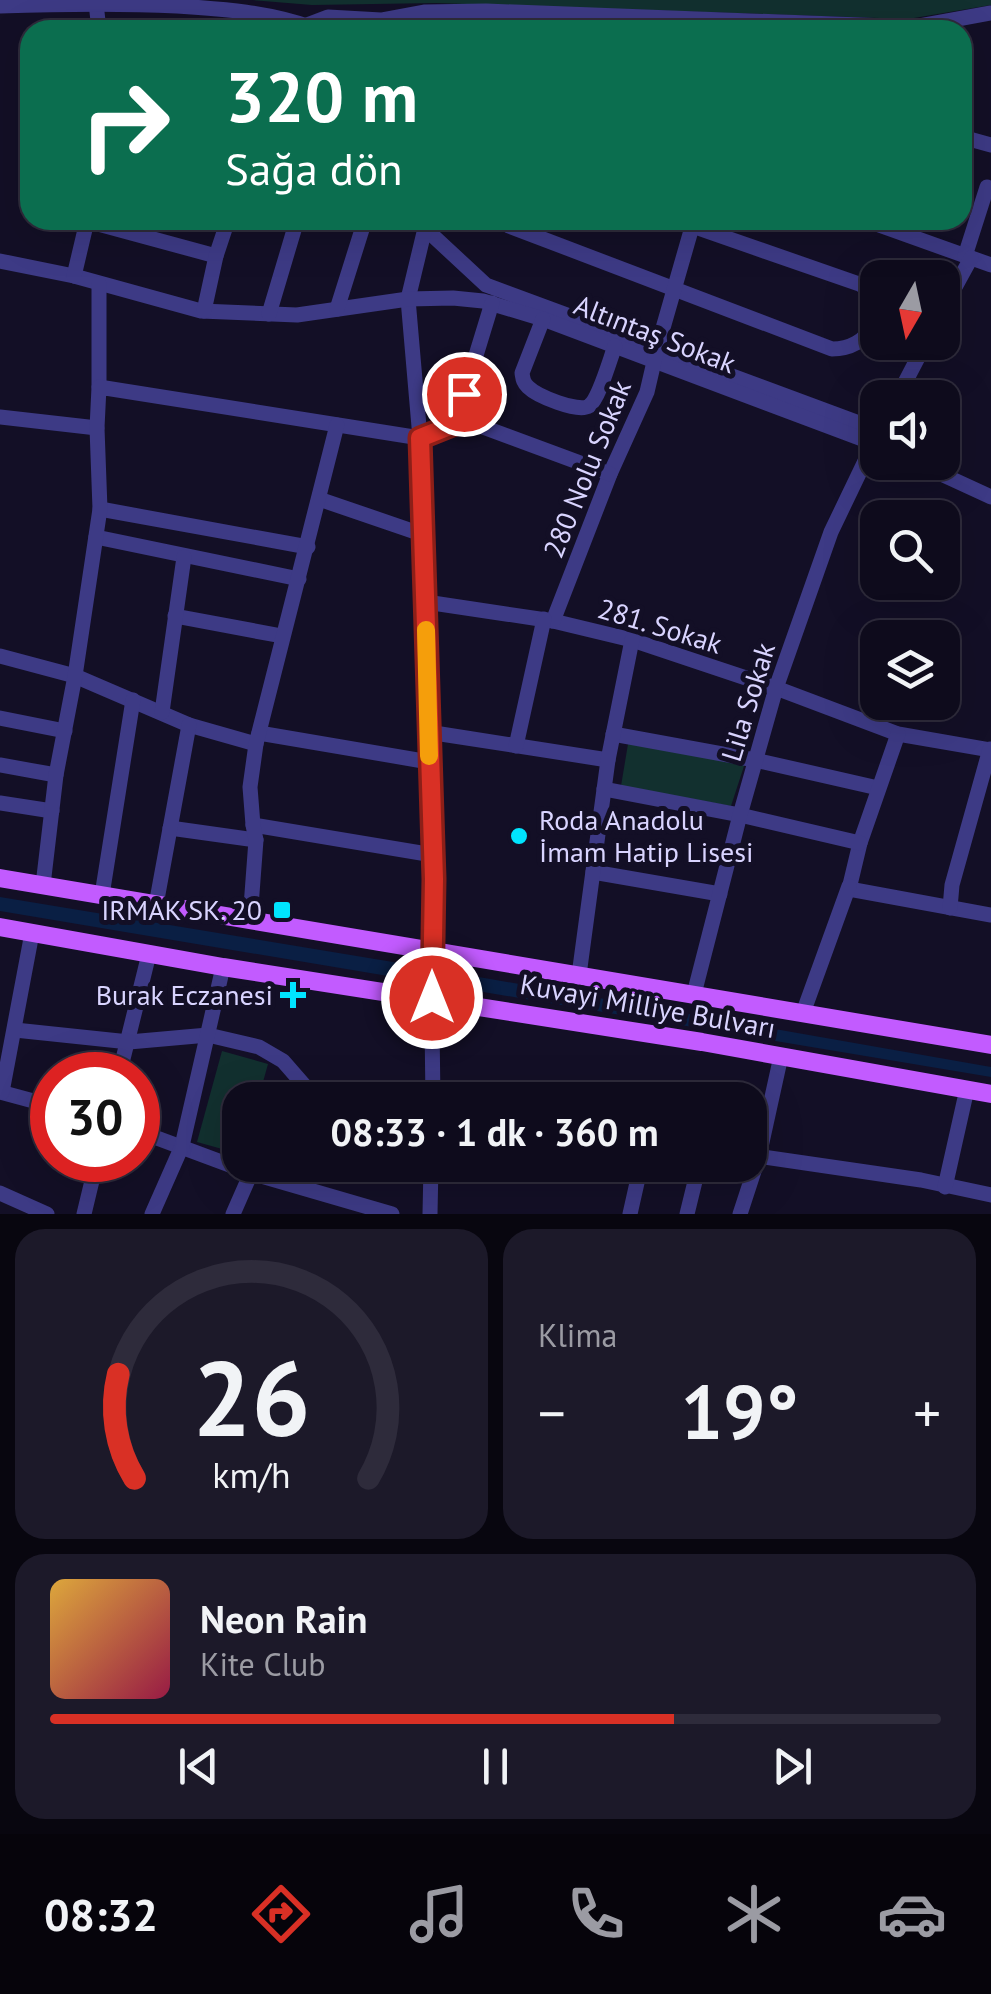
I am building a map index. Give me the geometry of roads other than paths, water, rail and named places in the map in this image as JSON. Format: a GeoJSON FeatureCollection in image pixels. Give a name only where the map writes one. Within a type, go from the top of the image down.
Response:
{"type":"FeatureCollection","features":[{"type":"Feature","properties":{"kind":"main road","name":"Kuvayi Milliye Bulvarı"},"geometry":{"type":"LineString","coordinates":[[0,878],[250,920],[431,975],[781,1056],[991,1094]]}},
{"type":"Feature","properties":{"kind":"main road","name":"Kuvayi Milliye Bulvarı"},"geometry":{"type":"LineString","coordinates":[[0,927],[223,967],[431,975],[578,975],[991,1044]]}},
{"type":"Feature","properties":{"kind":"street"},"geometry":{"type":"LineString","coordinates":[[0,6],[103,2],[218,8],[287,20]]}},
{"type":"Feature","properties":{"kind":"street"},"geometry":{"type":"LineString","coordinates":[[322,20],[381,20],[424,12],[486,12],[700,20]]}},
{"type":"Feature","properties":{"kind":"street"},"geometry":{"type":"LineString","coordinates":[[248,20],[253,13]]}},
{"type":"Feature","properties":{"kind":"street"},"geometry":{"type":"LineString","coordinates":[[958,20],[991,14]]}},
{"type":"Feature","properties":{"kind":"street"},"geometry":{"type":"LineString","coordinates":[[960,274],[990,184]]}},
{"type":"Feature","properties":{"kind":"street"},"geometry":{"type":"LineString","coordinates":[[74,276],[84,230]]}},
{"type":"Feature","properties":{"kind":"street"},"geometry":{"type":"LineString","coordinates":[[119,230],[216,256]]}},
{"type":"Feature","properties":{"kind":"street"},"geometry":{"type":"LineString","coordinates":[[204,311],[225,230]]}},
{"type":"Feature","properties":{"kind":"street"},"geometry":{"type":"LineString","coordinates":[[269,314],[294,230]]}},
{"type":"Feature","properties":{"kind":"street"},"geometry":{"type":"LineString","coordinates":[[338,309],[362,230]]}},
{"type":"Feature","properties":{"kind":"street"},"geometry":{"type":"LineString","coordinates":[[422,230],[408,298],[424,535],[433,855],[433,1082]]}},
{"type":"Feature","properties":{"kind":"street"},"geometry":{"type":"LineString","coordinates":[[429,230],[487,297],[455,424]]}},
{"type":"Feature","properties":{"kind":"street"},"geometry":{"type":"LineString","coordinates":[[519,230],[832,349],[848,347],[863,338],[872,324],[874,306],[862,285],[713,230]]}},
{"type":"Feature","properties":{"kind":"street","name":"280 Nolu Sokak"},"geometry":{"type":"LineString","coordinates":[[516,746],[548,620],[647,392],[692,230]]}},
{"type":"Feature","properties":{"kind":"street"},"geometry":{"type":"LineString","coordinates":[[893,230],[991,265]]}},
{"type":"Feature","properties":{"kind":"street","name":"Altıntaş Sokak"},"geometry":{"type":"LineString","coordinates":[[0,261],[74,276],[204,311],[297,315],[408,298],[487,297],[860,432]]}},
{"type":"Feature","properties":{"kind":"street"},"geometry":{"type":"LineString","coordinates":[[43,884],[56,775],[76,676],[100,509],[98,284]]}},
{"type":"Feature","properties":{"kind":"street","name":"Altıntaş Sokak"},"geometry":{"type":"LineString","coordinates":[[487,297],[615,346],[656,355]]}},
{"type":"Feature","properties":{"kind":"street"},"geometry":{"type":"LineString","coordinates":[[542,319],[522,378],[533,391],[574,408],[584,408],[594,401],[615,346]]}},
{"type":"Feature","properties":{"kind":"street"},"geometry":{"type":"LineString","coordinates":[[98,387],[420,438],[464,420],[610,474]]}},
{"type":"Feature","properties":{"kind":"street"},"geometry":{"type":"LineString","coordinates":[[0,417],[97,428]]}},
{"type":"Feature","properties":{"kind":"street"},"geometry":{"type":"LineString","coordinates":[[250,920],[254,833],[250,788],[257,739],[337,425]]}},
{"type":"Feature","properties":{"kind":"street","name":"Lila Sokak"},"geometry":{"type":"LineString","coordinates":[[694,994],[776,688],[831,532],[860,471]]}},
{"type":"Feature","properties":{"kind":"street"},"geometry":{"type":"LineString","coordinates":[[955,480],[991,497]]}},
{"type":"Feature","properties":{"kind":"street"},"geometry":{"type":"LineString","coordinates":[[319,499],[424,535]]}},
{"type":"Feature","properties":{"kind":"street"},"geometry":{"type":"LineString","coordinates":[[100,509],[308,547]]}},
{"type":"Feature","properties":{"kind":"street"},"geometry":{"type":"LineString","coordinates":[[96,538],[299,579]]}},
{"type":"Feature","properties":{"kind":"street"},"geometry":{"type":"LineString","coordinates":[[162,712],[184,557]]}},
{"type":"Feature","properties":{"kind":"street","name":"281. Sokak"},"geometry":{"type":"LineString","coordinates":[[426,602],[548,620],[632,640],[898,734],[990,750]]}},
{"type":"Feature","properties":{"kind":"street"},"geometry":{"type":"LineString","coordinates":[[175,616],[282,636]]}},
{"type":"Feature","properties":{"kind":"street"},"geometry":{"type":"LineString","coordinates":[[578,975],[608,760],[632,640]]}},
{"type":"Feature","properties":{"kind":"street"},"geometry":{"type":"LineString","coordinates":[[0,656],[76,676],[189,725],[257,739],[429,762]]}},
{"type":"Feature","properties":{"kind":"street"},"geometry":{"type":"LineString","coordinates":[[102,895],[133,700]]}},
{"type":"Feature","properties":{"kind":"street"},"geometry":{"type":"LineString","coordinates":[[0,718],[65,730]]}},
{"type":"Feature","properties":{"kind":"street"},"geometry":{"type":"LineString","coordinates":[[156,905],[189,725]]}},
{"type":"Feature","properties":{"kind":"street"},"geometry":{"type":"LineString","coordinates":[[428,732],[608,760]]}},
{"type":"Feature","properties":{"kind":"street"},"geometry":{"type":"LineString","coordinates":[[613,734],[756,760],[878,788]]}},
{"type":"Feature","properties":{"kind":"street"},"geometry":{"type":"LineString","coordinates":[[803,1013],[849,888],[860,843],[898,734]]}},
{"type":"Feature","properties":{"kind":"street"},"geometry":{"type":"LineString","coordinates":[[950,908],[952,884],[990,750]]}},
{"type":"Feature","properties":{"kind":"street"},"geometry":{"type":"LineString","coordinates":[[0,765],[56,775]]}},
{"type":"Feature","properties":{"kind":"street"},"geometry":{"type":"LineString","coordinates":[[604,789],[860,843]]}},
{"type":"Feature","properties":{"kind":"street"},"geometry":{"type":"LineString","coordinates":[[0,804],[52,811]]}},
{"type":"Feature","properties":{"kind":"street"},"geometry":{"type":"LineString","coordinates":[[170,828],[254,833],[433,855]]}},
{"type":"Feature","properties":{"kind":"street"},"geometry":{"type":"LineString","coordinates":[[593,872],[720,894]]}},
{"type":"Feature","properties":{"kind":"street"},"geometry":{"type":"LineString","coordinates":[[849,888],[991,915]]}},
{"type":"Feature","properties":{"kind":"street"},"geometry":{"type":"LineString","coordinates":[[30,1100],[1,1092],[32,933]]}},
{"type":"Feature","properties":{"kind":"street"},"geometry":{"type":"LineString","coordinates":[[126,1052],[150,954]]}},
{"type":"Feature","properties":{"kind":"street"},"geometry":{"type":"LineString","coordinates":[[152,1214],[182,1146],[223,967]]}},
{"type":"Feature","properties":{"kind":"street"},"geometry":{"type":"LineString","coordinates":[[15,1030],[129,1042],[208,1035],[260,1047],[283,1061],[301,1082]]}},
{"type":"Feature","properties":{"kind":"street"},"geometry":{"type":"LineString","coordinates":[[767,1110],[781,1056]]}},
{"type":"Feature","properties":{"kind":"street"},"geometry":{"type":"LineString","coordinates":[[945,1186],[968,1090]]}},
{"type":"Feature","properties":{"kind":"street"},"geometry":{"type":"LineString","coordinates":[[160,1138],[222,1161]]}},
{"type":"Feature","properties":{"kind":"street"},"geometry":{"type":"LineString","coordinates":[[767,1158],[921,1180],[991,1195]]}},
{"type":"Feature","properties":{"kind":"street"},"geometry":{"type":"LineString","coordinates":[[84,1214],[92,1182]]}},
{"type":"Feature","properties":{"kind":"street"},"geometry":{"type":"LineString","coordinates":[[232,1214],[246,1182]]}},
{"type":"Feature","properties":{"kind":"street"},"geometry":{"type":"LineString","coordinates":[[285,1182],[392,1214]]}},
{"type":"Feature","properties":{"kind":"street"},"geometry":{"type":"LineString","coordinates":[[430,1214],[431,1182]]}},
{"type":"Feature","properties":{"kind":"street"},"geometry":{"type":"LineString","coordinates":[[630,1214],[637,1182]]}},
{"type":"Feature","properties":{"kind":"street"},"geometry":{"type":"LineString","coordinates":[[687,1214],[695,1182]]}},
{"type":"Feature","properties":{"kind":"street"},"geometry":{"type":"LineString","coordinates":[[740,1214],[748,1182]]}},
{"type":"Feature","properties":{"kind":"street"},"geometry":{"type":"LineString","coordinates":[[0,1193],[47,1214]]}},
{"type":"Feature","properties":{"kind":"water"},"geometry":{"type":"Polygon","coordinates":[[[0,897],[991,1067],[991,1077],[0,911],[0,897]]]}},
{"type":"Feature","properties":{"kind":"place","name":"Roda Anadolu İmam Hatip Lisesi"},"geometry":{"type":"Point","coordinates":[519,836]}},
{"type":"Feature","properties":{"kind":"place","name":"IRMAK SK. 20"},"geometry":{"type":"Point","coordinates":[282,910]}},
{"type":"Feature","properties":{"kind":"place","name":"Burak Eczanesi"},"geometry":{"type":"Point","coordinates":[293,995]}}]}
